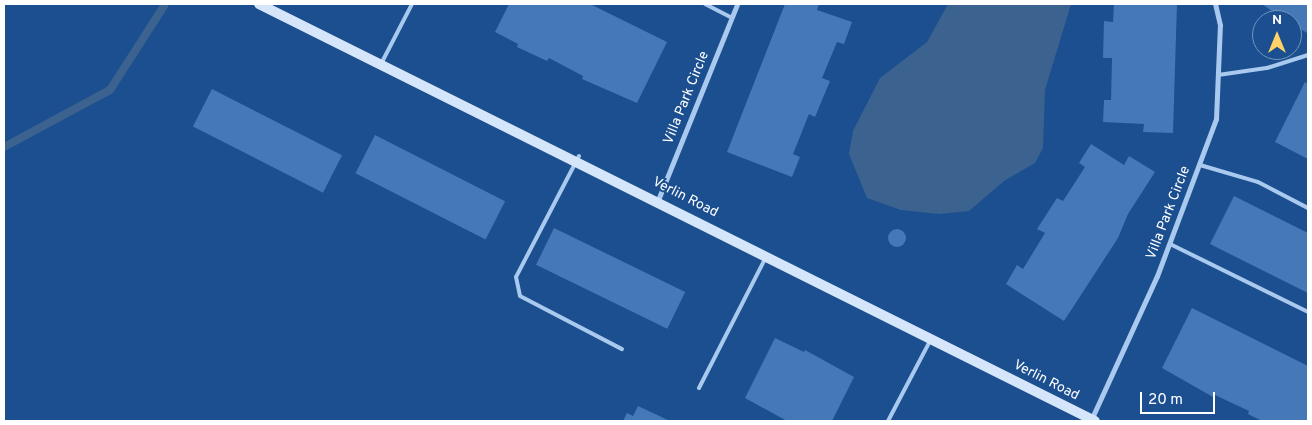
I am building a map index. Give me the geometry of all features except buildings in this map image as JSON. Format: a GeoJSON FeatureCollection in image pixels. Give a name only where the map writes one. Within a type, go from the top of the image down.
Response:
{"type":"FeatureCollection","features":[{"type":"Feature","properties":{"kind":"street","name":"Verlin Road"},"geometry":{"type":"LineString","coordinates":[[260,4],[577,158],[1093,421]]}},
{"type":"Feature","properties":{"kind":"street","name":"Villa Park Circle"},"geometry":{"type":"LineString","coordinates":[[658,200],[737,4]]}},
{"type":"Feature","properties":{"kind":"street","name":"Villa Park Circle"},"geometry":{"type":"LineString","coordinates":[[1093,421],[1170,244],[1216,119],[1220,25],[1215,4]]}},
{"type":"Feature","properties":{"kind":"lane"},"geometry":{"type":"LineString","coordinates":[[381,64],[412,4]]}},
{"type":"Feature","properties":{"kind":"lane"},"geometry":{"type":"LineString","coordinates":[[704,4],[731,17]]}},
{"type":"Feature","properties":{"kind":"lane"},"geometry":{"type":"LineString","coordinates":[[1218,75],[1266,68],[1308,56]]}},
{"type":"Feature","properties":{"kind":"lane"},"geometry":{"type":"LineString","coordinates":[[577,158],[516,277],[520,296],[622,349]]}},
{"type":"Feature","properties":{"kind":"lane"},"geometry":{"type":"LineString","coordinates":[[1200,165],[1258,182],[1308,208]]}},
{"type":"Feature","properties":{"kind":"lane"},"geometry":{"type":"LineString","coordinates":[[1170,244],[1308,312]]}},
{"type":"Feature","properties":{"kind":"lane"},"geometry":{"type":"LineString","coordinates":[[699,388],[766,255]]}},
{"type":"Feature","properties":{"kind":"lane"},"geometry":{"type":"LineString","coordinates":[[888,421],[932,338]]}},
{"type":"Feature","properties":{"kind":"water"},"geometry":{"type":"Polygon","coordinates":[[[948,4],[1071,4],[1045,90],[1043,148],[1035,163],[1004,181],[969,211],[939,214],[901,210],[867,198],[849,154],[853,131],[880,78],[927,42],[948,4]]]}},
{"type":"Feature","properties":{"kind":"waterway"},"geometry":{"type":"LineString","coordinates":[[4,147],[110,90],[164,6]]}}]}
